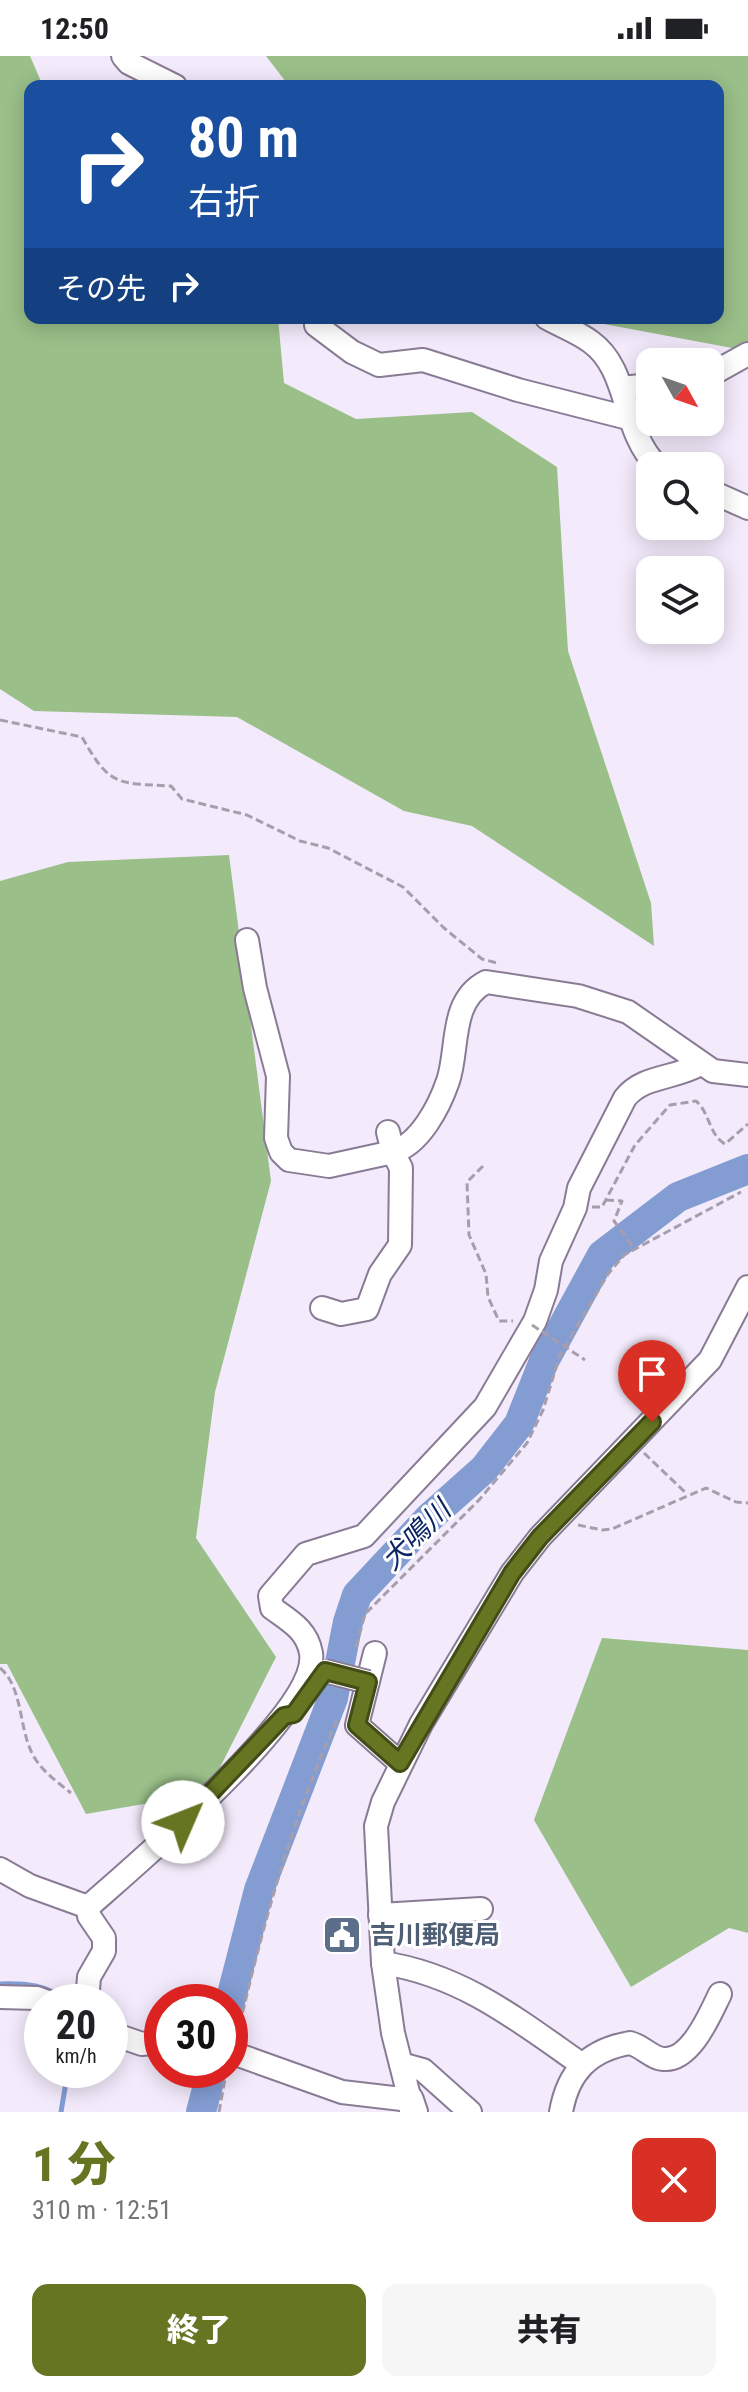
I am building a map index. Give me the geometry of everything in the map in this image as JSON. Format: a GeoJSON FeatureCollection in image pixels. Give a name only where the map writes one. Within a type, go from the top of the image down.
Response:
{"type":"FeatureCollection","features":[{"type":"Feature","properties":{"kind":"street"},"geometry":{"type":"LineString","coordinates":[[123,56],[129,63],[163,80]]}},
{"type":"Feature","properties":{"kind":"street"},"geometry":{"type":"LineString","coordinates":[[558,324],[592,342],[608,361],[622,388],[628,418],[643,452]]}},
{"type":"Feature","properties":{"kind":"street"},"geometry":{"type":"LineString","coordinates":[[316,325],[352,352],[379,365],[423,360],[518,390],[628,418]]}},
{"type":"Feature","properties":{"kind":"street"},"geometry":{"type":"LineString","coordinates":[[724,367],[748,354]]}},
{"type":"Feature","properties":{"kind":"street"},"geometry":{"type":"LineString","coordinates":[[622,388],[636,386]]}},
{"type":"Feature","properties":{"kind":"street"},"geometry":{"type":"LineString","coordinates":[[724,497],[748,508]]}},
{"type":"Feature","properties":{"kind":"street"},"geometry":{"type":"LineString","coordinates":[[247,940],[255,988],[278,1076],[276,1138],[281,1152],[289,1160],[329,1166],[390,1142],[405,1148],[415,1139],[449,1079],[453,1039],[476,987],[486,982],[578,996],[628,1012],[664,1034],[713,1071],[748,1075]]}},
{"type":"Feature","properties":{"kind":"street"},"geometry":{"type":"LineString","coordinates":[[88,1907],[199,1808],[284,1716],[310,1670],[308,1646],[302,1630],[272,1608],[270,1596],[306,1554],[364,1536],[485,1407],[532,1325],[546,1290],[551,1261],[575,1208],[589,1166],[632,1088],[687,1072],[700,1064]]}},
{"type":"Feature","properties":{"kind":"street"},"geometry":{"type":"LineString","coordinates":[[322,1308],[341,1314],[367,1309],[380,1274],[400,1245],[401,1168],[390,1142]]}},
{"type":"Feature","properties":{"kind":"street"},"geometry":{"type":"LineString","coordinates":[[248,2063],[342,2092],[412,2106],[401,2064],[383,1963],[376,1826],[400,1763],[512,1573],[562,1514],[710,1360],[742,1317],[748,1287]]}},
{"type":"Feature","properties":{"kind":"street"},"geometry":{"type":"LineString","coordinates":[[308,1646],[316,1652],[325,1671]]}},
{"type":"Feature","properties":{"kind":"street"},"geometry":{"type":"LineString","coordinates":[[365,1652],[368,1682],[357,1725],[400,1763]]}},
{"type":"Feature","properties":{"kind":"street"},"geometry":{"type":"LineString","coordinates":[[325,1671],[368,1682]]}},
{"type":"Feature","properties":{"kind":"street"},"geometry":{"type":"LineString","coordinates":[[284,1716],[294,1714],[325,1671]]}},
{"type":"Feature","properties":{"kind":"street"},"geometry":{"type":"LineString","coordinates":[[0,1869],[30,1886],[88,1907]]}},
{"type":"Feature","properties":{"kind":"street"},"geometry":{"type":"LineString","coordinates":[[88,1907],[89,1916],[104,1938],[104,1951],[89,1977],[88,1984]]}},
{"type":"Feature","properties":{"kind":"street"},"geometry":{"type":"LineString","coordinates":[[380,1915],[481,1909]]}},
{"type":"Feature","properties":{"kind":"street"},"geometry":{"type":"LineString","coordinates":[[383,1963],[462,1985],[505,2009],[581,2064]]}},
{"type":"Feature","properties":{"kind":"street"},"geometry":{"type":"LineString","coordinates":[[561,2112],[573,2073],[581,2064],[630,2043],[658,2058],[675,2057],[699,2037],[720,1994]]}},
{"type":"Feature","properties":{"kind":"street"},"geometry":{"type":"LineString","coordinates":[[0,1997],[24,1998]]}},
{"type":"Feature","properties":{"kind":"street"},"geometry":{"type":"LineString","coordinates":[[401,2064],[423,2070],[470,2112]]}},
{"type":"Feature","properties":{"kind":"path"},"geometry":{"type":"LineString","coordinates":[[0,720],[82,737],[99,768],[110,777],[126,784],[171,786],[182,799],[247,815],[300,841],[328,848],[403,887],[444,928],[482,959],[504,965]]}},
{"type":"Feature","properties":{"kind":"path"},"geometry":{"type":"LineString","coordinates":[[575,1208],[602,1207],[635,1145],[670,1105],[696,1101],[704,1108],[717,1139],[725,1144],[748,1124]]}},
{"type":"Feature","properties":{"kind":"path"},"geometry":{"type":"LineString","coordinates":[[483,1166],[467,1182],[469,1235],[486,1274],[488,1297],[499,1321],[519,1320],[532,1325],[585,1360]]}},
{"type":"Feature","properties":{"kind":"path"},"geometry":{"type":"LineString","coordinates":[[365,1652],[365,1614],[479,1500],[527,1443],[543,1410],[560,1355],[608,1274],[633,1247],[741,1192]]}},
{"type":"Feature","properties":{"kind":"path"},"geometry":{"type":"LineString","coordinates":[[606,1200],[622,1201],[614,1221],[633,1247]]}},
{"type":"Feature","properties":{"kind":"path"},"geometry":{"type":"LineString","coordinates":[[631,1443],[687,1494]]}},
{"type":"Feature","properties":{"kind":"path"},"geometry":{"type":"LineString","coordinates":[[562,1514],[574,1524],[602,1530],[639,1518],[706,1488],[736,1502],[748,1503]]}},
{"type":"Feature","properties":{"kind":"path"},"geometry":{"type":"LineString","coordinates":[[0,1668],[15,1692],[31,1753],[71,1793]]}},
{"type":"Feature","properties":{"kind":"path"},"geometry":{"type":"LineString","coordinates":[[248,1984],[319,1760],[340,1713]]}},
{"type":"Feature","properties":{"kind":"path"},"geometry":{"type":"LineString","coordinates":[[219,2112],[224,2088]]}},
{"type":"Feature","properties":{"kind":"green space"},"geometry":{"type":"Polygon","coordinates":[[[0,56],[30,56],[40,80],[24,80],[24,324],[279,324],[284,383],[356,419],[472,412],[557,467],[568,651],[651,903],[654,946],[472,826],[404,811],[237,717],[34,711],[0,689],[0,56]]]}},
{"type":"Feature","properties":{"kind":"green space"},"geometry":{"type":"Polygon","coordinates":[[[266,56],[748,56],[748,351],[604,324],[724,324],[724,80],[284,80],[266,56]]]}},
{"type":"Feature","properties":{"kind":"green space"},"geometry":{"type":"Polygon","coordinates":[[[229,855],[271,1181],[215,1392],[196,1538],[276,1657],[207,1793],[86,1814],[7,1664],[0,1664],[0,881],[68,862],[229,855]]]}},
{"type":"Feature","properties":{"kind":"green space"},"geometry":{"type":"Polygon","coordinates":[[[602,1638],[748,1650],[748,1933],[729,1928],[631,1987],[534,1820],[602,1638]]]}},
{"type":"Feature","properties":{"kind":"waterway","name":"犬鳴川"},"geometry":{"type":"LineString","coordinates":[[235,1984],[259,1890],[333,1698],[348,1622],[357,1595],[429,1518],[484,1469],[519,1424],[544,1361],[602,1255],[678,1197],[748,1169]]}},
{"type":"Feature","properties":{"kind":"waterway"},"geometry":{"type":"LineString","coordinates":[[0,1984],[24,1985]]}},
{"type":"Feature","properties":{"kind":"waterway"},"geometry":{"type":"LineString","coordinates":[[61,2112],[65,2088]]}},
{"type":"Feature","properties":{"kind":"waterway","name":"犬鳴川"},"geometry":{"type":"LineString","coordinates":[[201,2112],[207,2088]]}},
{"type":"Feature","properties":{"kind":"place","name":"吉川郵便局"},"geometry":{"type":"Point","coordinates":[342,1935]}},
{"type":"Feature","properties":{"kind":"route"},"geometry":{"type":"LineString","coordinates":[[183,1822],[284,1716],[294,1714],[325,1671],[368,1682],[357,1725],[400,1763],[512,1573],[540,1537],[652,1422]]}}]}
